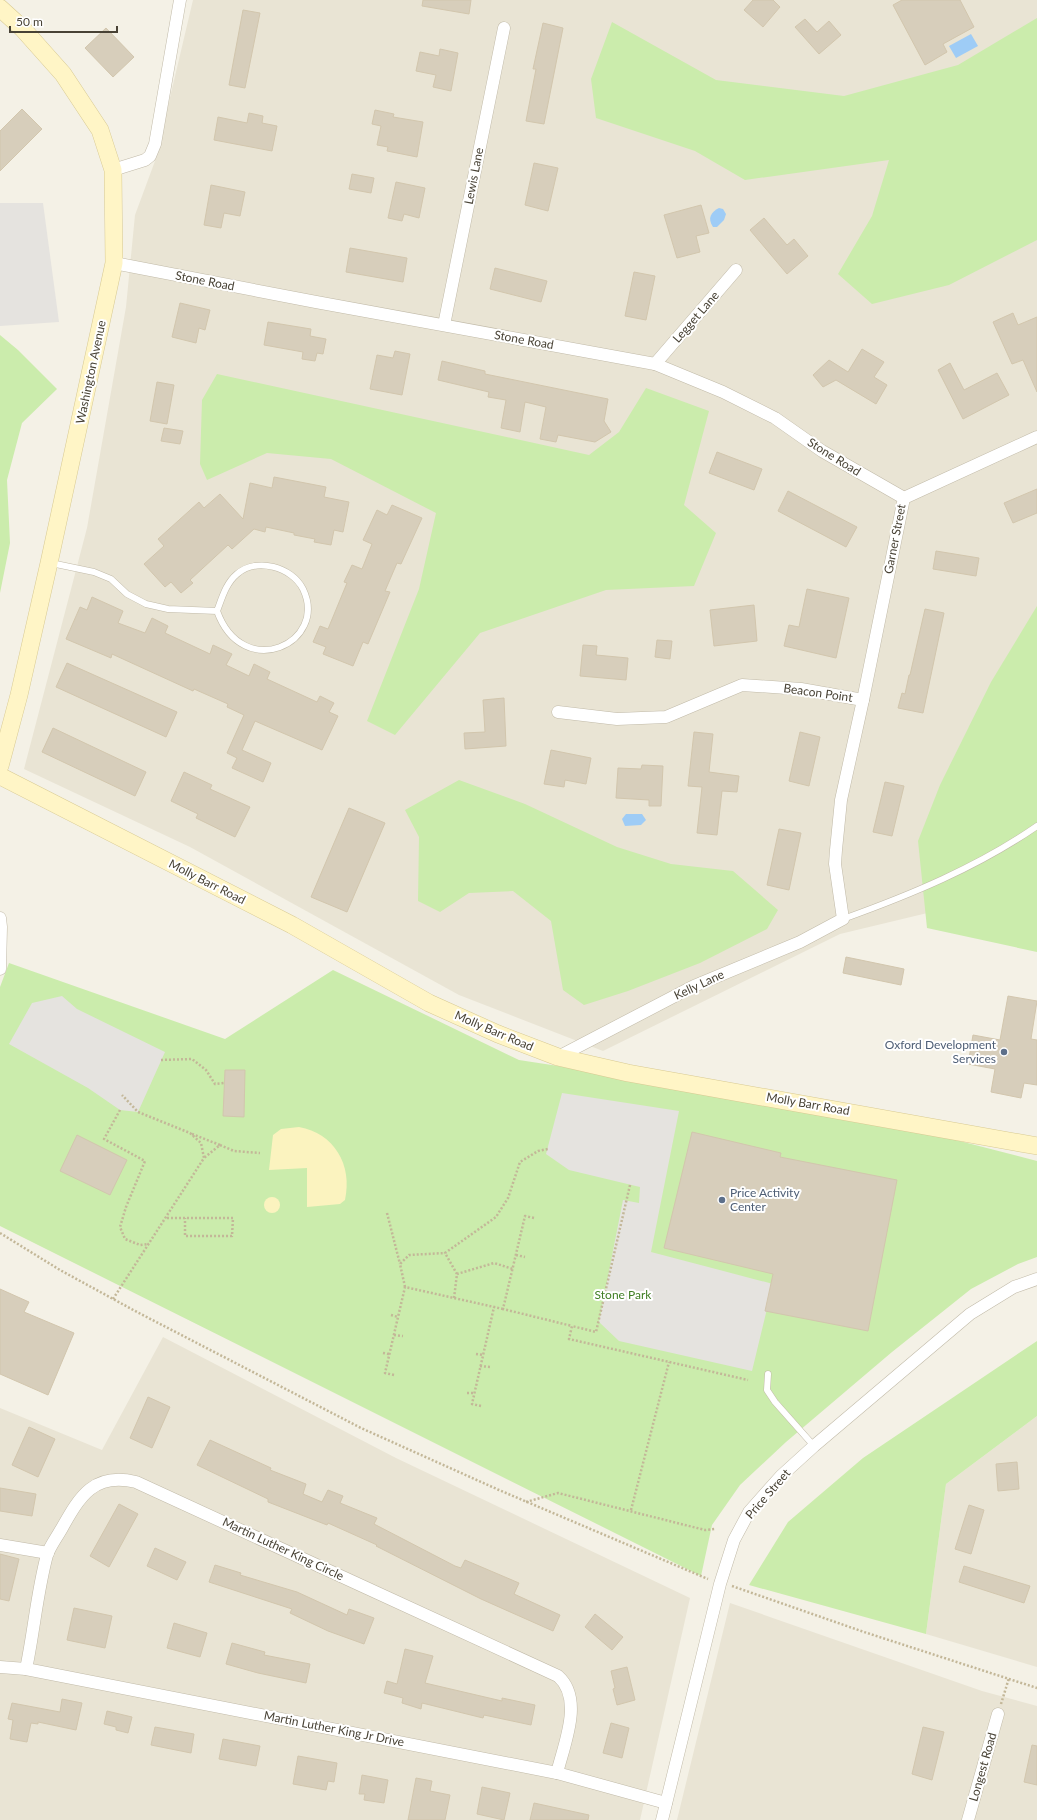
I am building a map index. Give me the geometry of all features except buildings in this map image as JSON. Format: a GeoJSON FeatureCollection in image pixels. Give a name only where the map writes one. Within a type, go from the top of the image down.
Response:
{"type":"FeatureCollection","features":[{"type":"Feature","properties":{"kind":"main road","name":"Washington Avenue"},"geometry":{"type":"LineString","coordinates":[[0,8],[22,28],[63,74],[100,130],[113,170],[114,263],[49,563],[19,695],[0,766]]}},
{"type":"Feature","properties":{"kind":"main road","name":"Molly Barr Road"},"geometry":{"type":"LineString","coordinates":[[0,776],[292,925],[429,1003],[498,1034],[558,1057],[628,1073],[1037,1146]]}},
{"type":"Feature","properties":{"kind":"street"},"geometry":{"type":"LineString","coordinates":[[113,170],[146,160],[150,156],[155,144],[180,0]]}},
{"type":"Feature","properties":{"kind":"street","name":"Lewis Lane"},"geometry":{"type":"LineString","coordinates":[[444,325],[504,28]]}},
{"type":"Feature","properties":{"kind":"street","name":"Stone Road"},"geometry":{"type":"LineString","coordinates":[[114,263],[655,364],[723,392],[775,418],[822,451],[904,498]]}},
{"type":"Feature","properties":{"kind":"street","name":"Legget Lane"},"geometry":{"type":"LineString","coordinates":[[655,364],[736,270]]}},
{"type":"Feature","properties":{"kind":"street","name":"Garner Street"},"geometry":{"type":"LineString","coordinates":[[863,700],[904,498],[1037,438]]}},
{"type":"Feature","properties":{"kind":"street","name":"Beacon Point"},"geometry":{"type":"LineString","coordinates":[[558,712],[617,719],[666,716],[742,685],[801,689],[863,700],[841,800],[836,850],[835,864],[842,919]]}},
{"type":"Feature","properties":{"kind":"street"},"geometry":{"type":"LineString","coordinates":[[0,918],[0,969]]}},
{"type":"Feature","properties":{"kind":"street","name":"Kelly Lane"},"geometry":{"type":"LineString","coordinates":[[558,1057],[694,986],[800,942],[842,919]]}},
{"type":"Feature","properties":{"kind":"street","name":"Price Street"},"geometry":{"type":"LineString","coordinates":[[662,1820],[720,1584],[734,1540],[749,1512],[781,1476],[814,1446],[970,1314],[1014,1287],[1037,1279]]}},
{"type":"Feature","properties":{"kind":"street","name":"Martin Luther King Circle"},"geometry":{"type":"LineString","coordinates":[[26,1669],[48,1554],[78,1501],[87,1491],[109,1480],[125,1479],[136,1482],[558,1676],[566,1682],[571,1694],[572,1710],[557,1773]]}},
{"type":"Feature","properties":{"kind":"street"},"geometry":{"type":"LineString","coordinates":[[0,1545],[48,1554]]}},
{"type":"Feature","properties":{"kind":"street","name":"Martin Luther King Jr Drive"},"geometry":{"type":"LineString","coordinates":[[0,1667],[26,1669],[557,1773],[666,1803]]}},
{"type":"Feature","properties":{"kind":"street","name":"Longest Road"},"geometry":{"type":"LineString","coordinates":[[968,1820],[998,1714]]}},
{"type":"Feature","properties":{"kind":"lane"},"geometry":{"type":"LineString","coordinates":[[49,563],[94,572],[112,579],[127,594],[146,604],[168,609],[217,611]]}},
{"type":"Feature","properties":{"kind":"lane"},"geometry":{"type":"LineString","coordinates":[[266,566],[280,568],[294,576],[303,589],[308,607],[306,620],[301,631],[292,642],[278,649],[262,651],[248,648],[234,639],[222,625],[217,611],[227,587],[237,574],[250,567],[266,566]]}},
{"type":"Feature","properties":{"kind":"lane"},"geometry":{"type":"LineString","coordinates":[[842,919],[900,899],[1012,844],[1037,826]]}},
{"type":"Feature","properties":{"kind":"lane"},"geometry":{"type":"LineString","coordinates":[[768,1374],[766,1390],[814,1446]]}},
{"type":"Feature","properties":{"kind":"path"},"geometry":{"type":"LineString","coordinates":[[161,1060],[192,1059],[206,1070],[215,1084],[224,1083]]}},
{"type":"Feature","properties":{"kind":"path"},"geometry":{"type":"LineString","coordinates":[[122,1095],[138,1112],[234,1151],[260,1153]]}},
{"type":"Feature","properties":{"kind":"path"},"geometry":{"type":"LineString","coordinates":[[120,1110],[104,1140],[145,1161],[126,1207],[120,1227],[125,1239],[140,1245],[150,1244]]}},
{"type":"Feature","properties":{"kind":"path"},"geometry":{"type":"LineString","coordinates":[[190,1133],[200,1143],[204,1158]]}},
{"type":"Feature","properties":{"kind":"path"},"geometry":{"type":"LineString","coordinates":[[113,1299],[150,1244],[204,1158],[220,1145]]}},
{"type":"Feature","properties":{"kind":"path"},"geometry":{"type":"LineString","coordinates":[[400,1264],[409,1255],[445,1253],[496,1217],[508,1198],[520,1162],[538,1151],[548,1149]]}},
{"type":"Feature","properties":{"kind":"path"},"geometry":{"type":"LineString","coordinates":[[405,1287],[596,1332],[630,1185]]}},
{"type":"Feature","properties":{"kind":"path"},"geometry":{"type":"LineString","coordinates":[[387,1213],[405,1287],[385,1373],[394,1375]]}},
{"type":"Feature","properties":{"kind":"path"},"geometry":{"type":"LineString","coordinates":[[503,1309],[525,1216],[534,1218]]}},
{"type":"Feature","properties":{"kind":"path"},"geometry":{"type":"LineString","coordinates":[[166,1218],[185,1218],[233,1218],[232,1236],[185,1236],[185,1218]]}},
{"type":"Feature","properties":{"kind":"path"},"geometry":{"type":"LineString","coordinates":[[0,1233],[60,1270],[113,1299],[361,1428],[526,1502],[720,1584],[741,1588],[864,1632],[1037,1688]]}},
{"type":"Feature","properties":{"kind":"path"},"geometry":{"type":"LineString","coordinates":[[445,1253],[457,1274],[454,1298]]}},
{"type":"Feature","properties":{"kind":"path"},"geometry":{"type":"LineString","coordinates":[[516,1255],[525,1257]]}},
{"type":"Feature","properties":{"kind":"path"},"geometry":{"type":"LineString","coordinates":[[457,1274],[494,1263],[513,1269]]}},
{"type":"Feature","properties":{"kind":"path"},"geometry":{"type":"LineString","coordinates":[[481,1406],[472,1404],[494,1307]]}},
{"type":"Feature","properties":{"kind":"path"},"geometry":{"type":"LineString","coordinates":[[391,1315],[398,1317]]}},
{"type":"Feature","properties":{"kind":"path"},"geometry":{"type":"LineString","coordinates":[[572,1326],[569,1339],[748,1380]]}},
{"type":"Feature","properties":{"kind":"path"},"geometry":{"type":"LineString","coordinates":[[394,1335],[403,1336]]}},
{"type":"Feature","properties":{"kind":"path"},"geometry":{"type":"LineString","coordinates":[[383,1353],[389,1354]]}},
{"type":"Feature","properties":{"kind":"path"},"geometry":{"type":"LineString","coordinates":[[476,1354],[483,1356]]}},
{"type":"Feature","properties":{"kind":"path"},"geometry":{"type":"LineString","coordinates":[[631,1511],[669,1362]]}},
{"type":"Feature","properties":{"kind":"path"},"geometry":{"type":"LineString","coordinates":[[480,1366],[490,1367]]}},
{"type":"Feature","properties":{"kind":"path"},"geometry":{"type":"LineString","coordinates":[[467,1393],[474,1394]]}},
{"type":"Feature","properties":{"kind":"path"},"geometry":{"type":"LineString","coordinates":[[526,1502],[558,1493],[705,1530],[715,1529]]}},
{"type":"Feature","properties":{"kind":"path"},"geometry":{"type":"LineString","coordinates":[[998,1714],[1009,1678]]}},
{"type":"Feature","properties":{"kind":"shaded area"},"geometry":{"type":"Polygon","coordinates":[[[193,0],[1037,0],[1037,862],[994,897],[840,934],[603,1051],[459,995],[190,847],[24,769],[87,528],[126,307],[135,215],[155,161],[193,0]]]}},
{"type":"Feature","properties":{"kind":"shaded area"},"geometry":{"type":"Polygon","coordinates":[[[0,203],[43,203],[59,322],[0,326],[0,203]]]}},
{"type":"Feature","properties":{"kind":"shaded area"},"geometry":{"type":"Polygon","coordinates":[[[62,996],[77,1009],[165,1052],[138,1112],[120,1110],[88,1088],[9,1044],[32,1003],[62,996]]]}},
{"type":"Feature","properties":{"kind":"shaded area"},"geometry":{"type":"Polygon","coordinates":[[[562,1093],[679,1111],[651,1252],[773,1284],[752,1371],[619,1341],[599,1322],[623,1200],[639,1203],[640,1187],[569,1170],[546,1154],[562,1093]]]}},
{"type":"Feature","properties":{"kind":"shaded area"},"geometry":{"type":"Polygon","coordinates":[[[163,1337],[396,1458],[690,1598],[640,1820],[0,1820],[0,1408],[102,1450],[163,1337]]]}},
{"type":"Feature","properties":{"kind":"shaded area"},"geometry":{"type":"Polygon","coordinates":[[[1037,1416],[1037,1667],[926,1634],[946,1484],[1037,1416]]]}},
{"type":"Feature","properties":{"kind":"shaded area"},"geometry":{"type":"Polygon","coordinates":[[[730,1603],[982,1691],[1037,1706],[1037,1820],[677,1820],[730,1603]]]}},
{"type":"Feature","properties":{"kind":"green space"},"geometry":{"type":"Polygon","coordinates":[[[1037,18],[1037,240],[949,285],[872,304],[838,274],[872,216],[889,160],[745,180],[695,151],[596,118],[591,79],[612,22],[716,80],[844,96],[958,65],[1037,18]]]}},
{"type":"Feature","properties":{"kind":"green space"},"geometry":{"type":"Polygon","coordinates":[[[0,335],[18,350],[57,389],[22,423],[7,480],[10,543],[0,593],[0,335]]]}},
{"type":"Feature","properties":{"kind":"green space"},"geometry":{"type":"Polygon","coordinates":[[[217,374],[589,455],[619,432],[646,388],[709,411],[684,505],[716,533],[694,586],[606,590],[480,633],[395,735],[367,721],[419,589],[436,513],[331,459],[267,453],[207,480],[200,464],[202,400],[217,374]]]}},
{"type":"Feature","properties":{"kind":"green space"},"geometry":{"type":"Polygon","coordinates":[[[1037,606],[1037,952],[927,928],[918,841],[940,785],[991,682],[1037,606]]]}},
{"type":"Feature","properties":{"kind":"green space"},"geometry":{"type":"Polygon","coordinates":[[[459,780],[525,804],[617,847],[671,864],[733,871],[778,910],[767,929],[700,963],[628,991],[584,1005],[563,990],[551,921],[513,891],[469,893],[440,912],[418,901],[419,837],[405,810],[459,780]]]}},
{"type":"Feature","properties":{"kind":"green space","name":"Stone Park"},"geometry":{"type":"Polygon","coordinates":[[[9,963],[225,1039],[333,970],[519,1060],[827,1107],[1037,1161],[1037,1257],[1018,1264],[971,1289],[892,1352],[786,1442],[740,1485],[712,1525],[701,1576],[0,1226],[0,987],[9,963]]]}},
{"type":"Feature","properties":{"kind":"green space"},"geometry":{"type":"Polygon","coordinates":[[[1037,1341],[1037,1416],[946,1484],[926,1634],[749,1585],[788,1522],[863,1458],[1037,1341]]]}},
{"type":"Feature","properties":{"kind":"sand"},"geometry":{"type":"Polygon","coordinates":[[[299,1127],[311,1130],[322,1136],[338,1153],[343,1163],[347,1187],[345,1200],[340,1204],[307,1207],[307,1168],[269,1170],[273,1135],[281,1129],[299,1127]]]}},
{"type":"Feature","properties":{"kind":"sand"},"geometry":{"type":"Polygon","coordinates":[[[272,1197],[278,1199],[280,1205],[278,1211],[272,1213],[266,1211],[264,1205],[266,1199],[272,1197]]]}},
{"type":"Feature","properties":{"kind":"water"},"geometry":{"type":"Polygon","coordinates":[[[971,34],[978,46],[956,58],[949,46],[971,34]]]}},
{"type":"Feature","properties":{"kind":"water"},"geometry":{"type":"Polygon","coordinates":[[[719,208],[723,209],[726,214],[724,220],[717,227],[713,227],[710,218],[712,213],[719,208]]]}},
{"type":"Feature","properties":{"kind":"water"},"geometry":{"type":"Polygon","coordinates":[[[626,814],[642,814],[646,820],[641,825],[625,826],[622,819],[626,814]]]}},
{"type":"Feature","properties":{"kind":"place","name":"Oxford Development Services"},"geometry":{"type":"Point","coordinates":[1004,1052]}},
{"type":"Feature","properties":{"kind":"place","name":"Price Activity Center"},"geometry":{"type":"Point","coordinates":[722,1200]}}]}
